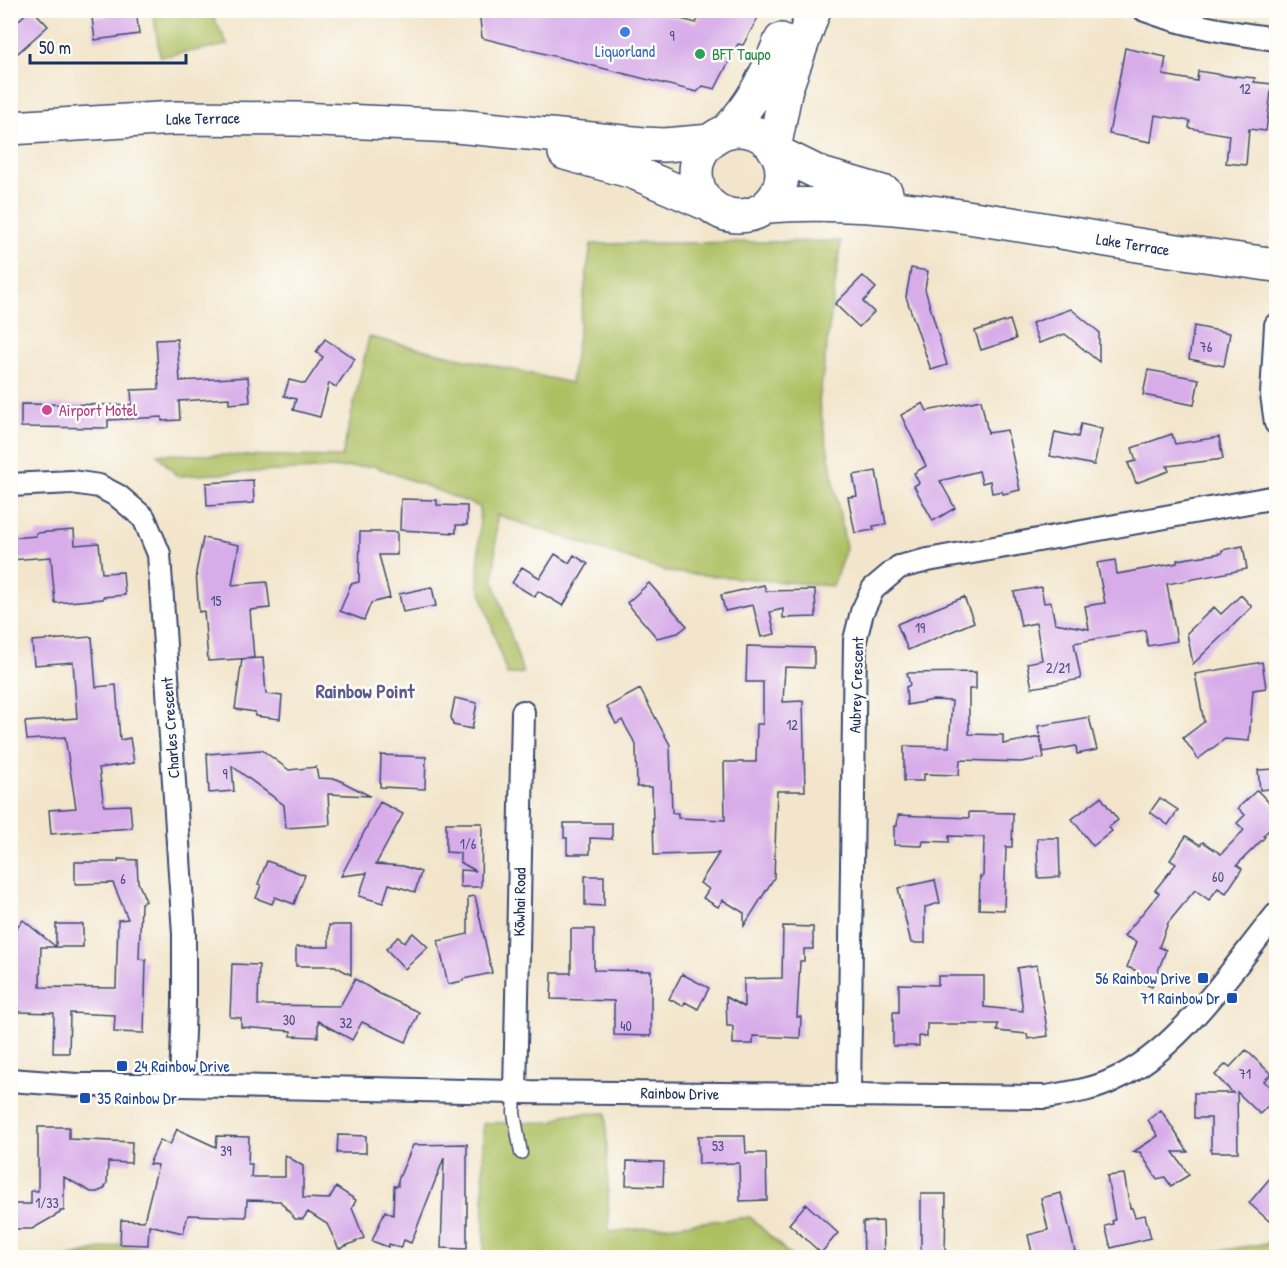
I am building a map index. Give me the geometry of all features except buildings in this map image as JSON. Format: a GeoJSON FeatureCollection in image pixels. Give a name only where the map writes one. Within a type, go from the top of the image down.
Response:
{"type":"FeatureCollection","features":[{"type":"Feature","properties":{"kind":"main road"},"geometry":{"type":"LineString","coordinates":[[718,136],[741,130],[753,132],[766,140],[775,150],[782,170],[781,183],[776,196],[767,206],[755,213],[734,216],[721,213],[710,205],[699,189],[696,168],[702,151],[718,136],[745,111],[760,87],[793,10]]}},
{"type":"Feature","properties":{"kind":"main road"},"geometry":{"type":"LineString","coordinates":[[775,150],[786,88],[814,10]]}},
{"type":"Feature","properties":{"kind":"main road","name":"Lake Terrace"},"geometry":{"type":"LineString","coordinates":[[10,128],[142,119],[297,118],[466,127],[637,144],[664,145],[718,136]]}},
{"type":"Feature","properties":{"kind":"main road","name":"Lake Terrace"},"geometry":{"type":"LineString","coordinates":[[395,124],[506,141],[589,159],[653,180],[710,205]]}},
{"type":"Feature","properties":{"kind":"main road","name":"Lake Terrace"},"geometry":{"type":"LineString","coordinates":[[775,150],[809,169],[839,180],[990,220]]}},
{"type":"Feature","properties":{"kind":"main road","name":"Lake Terrace"},"geometry":{"type":"LineString","coordinates":[[767,206],[860,205],[990,220],[1133,245],[1276,265]]}},
{"type":"Feature","properties":{"kind":"street"},"geometry":{"type":"LineString","coordinates":[[1145,10],[1182,23],[1276,39]]}},
{"type":"Feature","properties":{"kind":"street"},"geometry":{"type":"LineString","coordinates":[[1276,325],[1272,395],[1276,423]]}},
{"type":"Feature","properties":{"kind":"street","name":"Charles Crescent"},"geometry":{"type":"LineString","coordinates":[[10,485],[72,482],[99,486],[118,496],[144,518],[159,554],[184,934],[181,1085]]}},
{"type":"Feature","properties":{"kind":"street","name":"Aubrey Crescent"},"geometry":{"type":"LineString","coordinates":[[849,1095],[855,640],[862,612],[873,589],[898,567],[928,560],[1276,497]]}},
{"type":"Feature","properties":{"kind":"street","name":"Kōwhai Road"},"geometry":{"type":"LineString","coordinates":[[515,1092],[523,712]]}},
{"type":"Feature","properties":{"kind":"street","name":"Rainbow Drive"},"geometry":{"type":"LineString","coordinates":[[10,1080],[77,1085],[515,1092],[1047,1096],[1076,1092],[1113,1080],[1156,1055],[1186,1026],[1274,925]]}},
{"type":"Feature","properties":{"kind":"lane"},"geometry":{"type":"LineString","coordinates":[[515,1092],[514,1113],[521,1153]]}},
{"type":"Feature","properties":{"kind":"green space"},"geometry":{"type":"Polygon","coordinates":[[[153,11],[210,11],[228,45],[160,57],[153,11]]]}},
{"type":"Feature","properties":{"kind":"green space"},"geometry":{"type":"Polygon","coordinates":[[[841,241],[819,402],[846,548],[833,586],[668,572],[497,515],[494,582],[523,673],[507,675],[478,583],[480,507],[374,466],[177,476],[157,454],[342,457],[369,337],[571,383],[591,244],[841,241]]]}},
{"type":"Feature","properties":{"kind":"green space"},"geometry":{"type":"Polygon","coordinates":[[[606,1113],[609,1232],[750,1217],[792,1257],[484,1257],[483,1123],[553,1122],[566,1114],[606,1113]]]}},
{"type":"Feature","properties":{"kind":"green space"},"geometry":{"type":"Polygon","coordinates":[[[1276,1242],[1276,1257],[1180,1257],[1276,1242]]]}},
{"type":"Feature","properties":{"kind":"green space"},"geometry":{"type":"Polygon","coordinates":[[[118,1245],[204,1257],[67,1257],[118,1245]]]}},
{"type":"Feature","properties":{"kind":"place","name":"Liquorland"},"geometry":{"type":"Point","coordinates":[625,32]}},
{"type":"Feature","properties":{"kind":"place","name":"BFT Taupo"},"geometry":{"type":"Point","coordinates":[700,54]}},
{"type":"Feature","properties":{"kind":"place","name":"Airport Motel"},"geometry":{"type":"Point","coordinates":[47,410]}},
{"type":"Feature","properties":{"kind":"place","name":"56 Rainbow Drive"},"geometry":{"type":"Point","coordinates":[1203,978]}},
{"type":"Feature","properties":{"kind":"place","name":"71 Rainbow Dr"},"geometry":{"type":"Point","coordinates":[1232,998]}},
{"type":"Feature","properties":{"kind":"place","name":"24 Rainbow Drive"},"geometry":{"type":"Point","coordinates":[122,1066]}},
{"type":"Feature","properties":{"kind":"place","name":"35 Rainbow Dr"},"geometry":{"type":"Point","coordinates":[85,1098]}},
{"type":"Feature","properties":{"kind":"district","name":"Rainbow Point"},"geometry":{"type":"Point","coordinates":[365,690]}}]}
